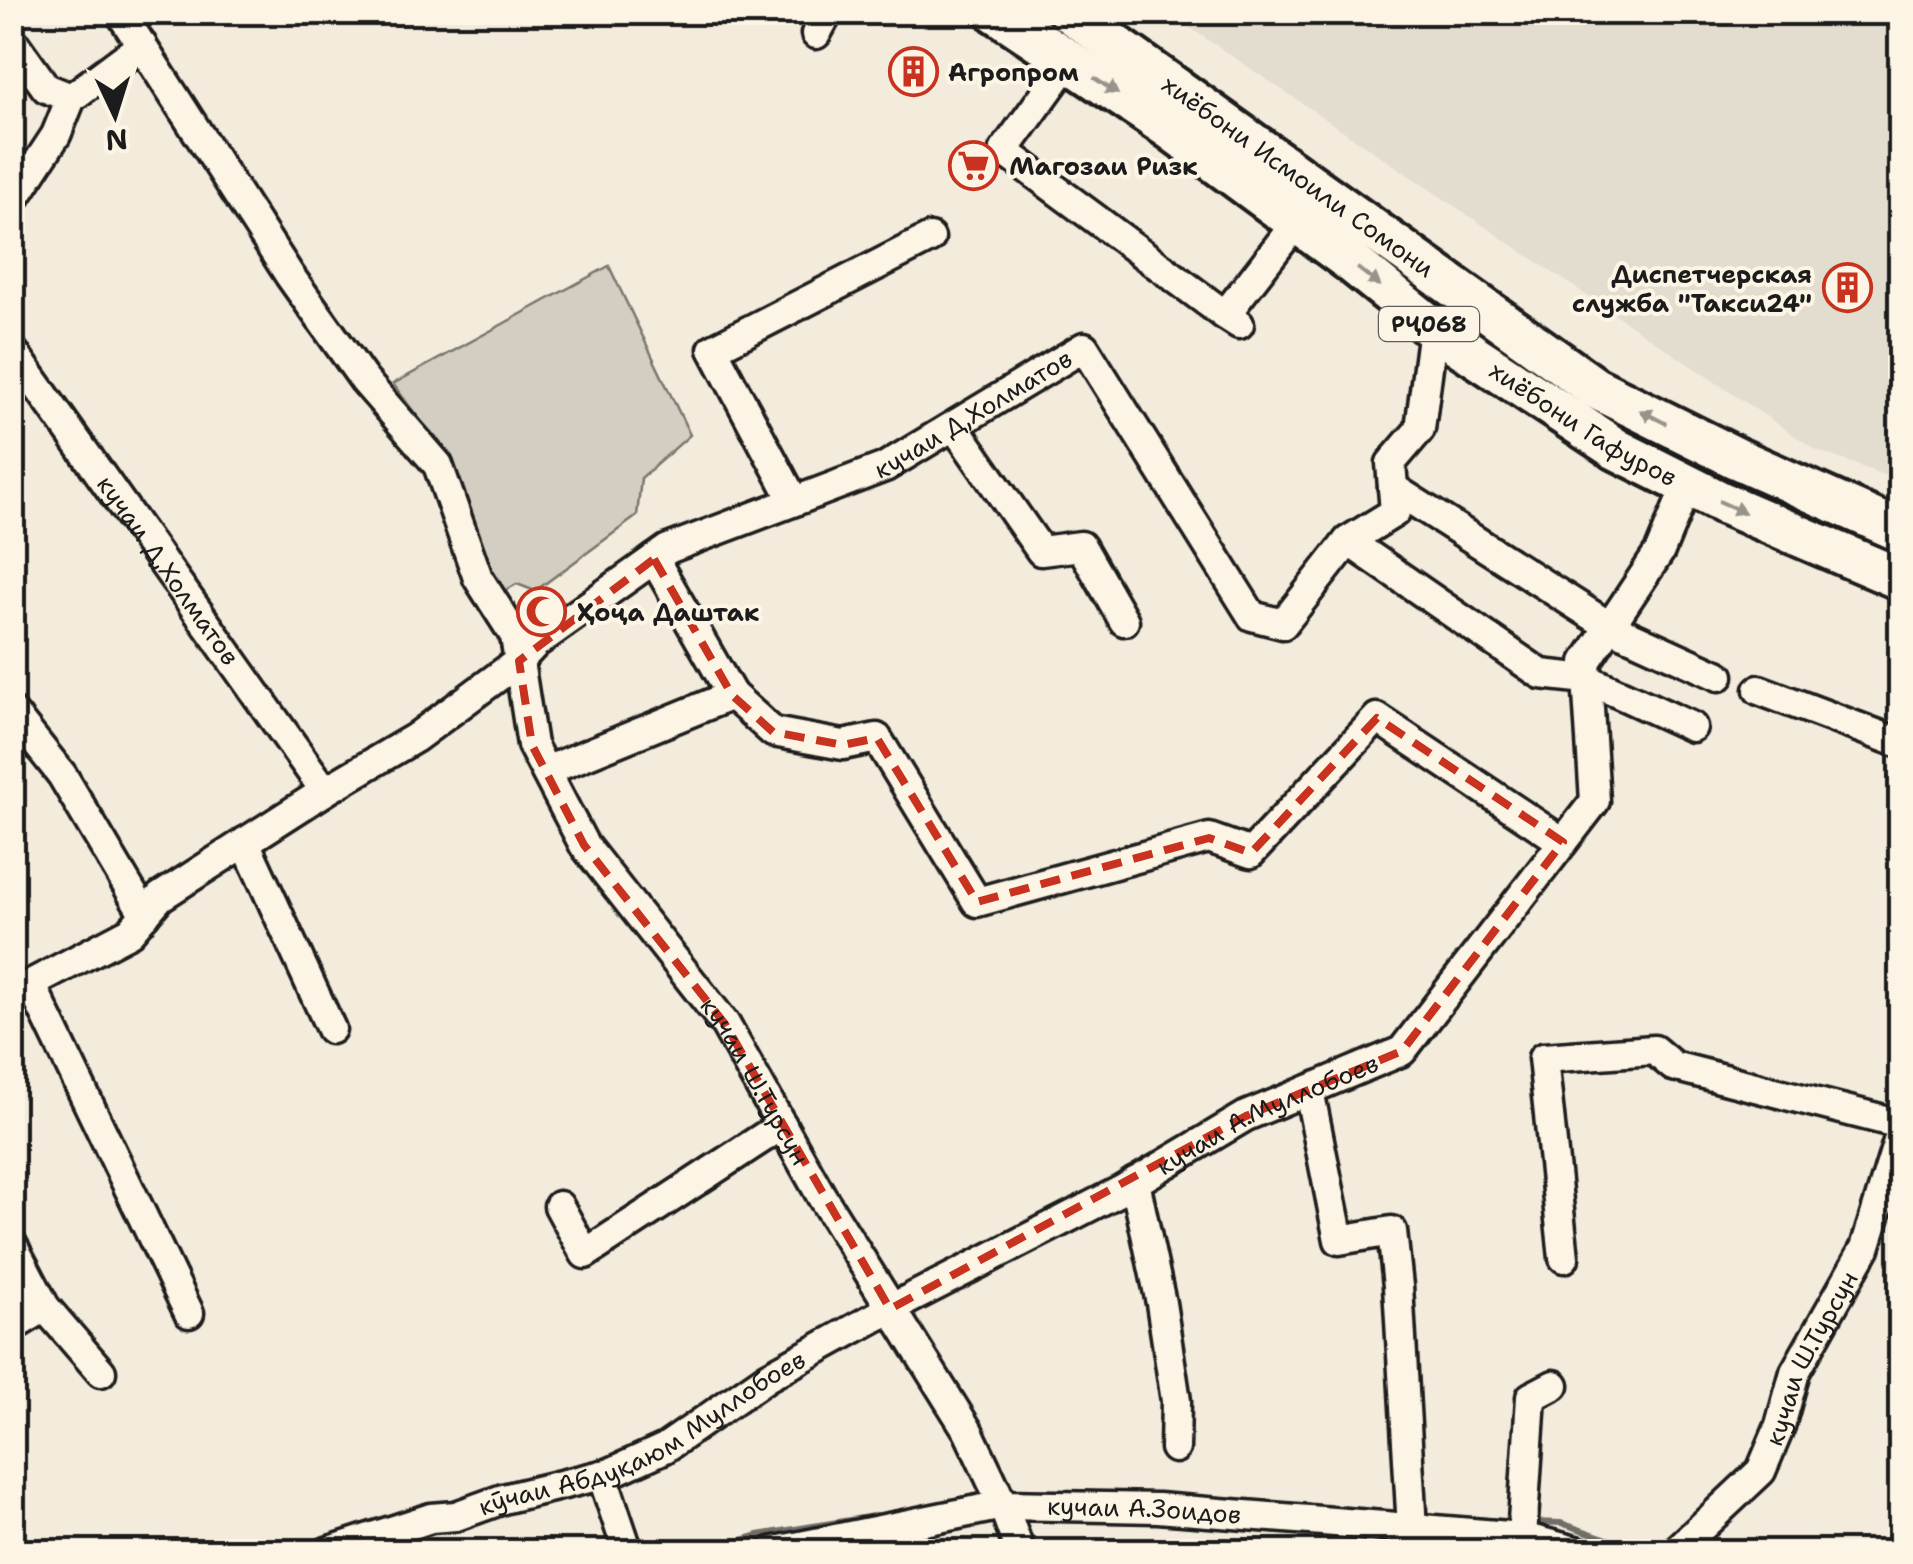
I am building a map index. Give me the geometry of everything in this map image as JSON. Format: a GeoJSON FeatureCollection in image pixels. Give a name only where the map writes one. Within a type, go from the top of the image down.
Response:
{"type":"FeatureCollection","features":[{"type":"Feature","properties":{"kind":"highway","name":"хиёбони Гафуров"},"geometry":{"type":"LineString","coordinates":[[996,12],[1069,61],[1180,112],[1297,222],[1433,328],[1616,448],[1687,486],[1899,575]]}},
{"type":"Feature","properties":{"kind":"highway","name":"хиёбони Исмоили Сомони"},"geometry":{"type":"LineString","coordinates":[[1070,12],[1180,112],[1595,388],[1736,458],[1900,531]]}},
{"type":"Feature","properties":{"kind":"street"},"geometry":{"type":"LineString","coordinates":[[120,12],[290,276],[364,380],[438,466],[478,578],[515,636],[519,661]]}},
{"type":"Feature","properties":{"kind":"street"},"geometry":{"type":"LineString","coordinates":[[12,40],[46,88],[72,98]]}},
{"type":"Feature","properties":{"kind":"street"},"geometry":{"type":"LineString","coordinates":[[12,202],[56,135],[72,98],[142,45]]}},
{"type":"Feature","properties":{"kind":"street"},"geometry":{"type":"LineString","coordinates":[[1069,61],[1004,151],[1233,320],[1297,222]]}},
{"type":"Feature","properties":{"kind":"street"},"geometry":{"type":"LineString","coordinates":[[794,502],[712,349],[930,238]]}},
{"type":"Feature","properties":{"kind":"street"},"geometry":{"type":"LineString","coordinates":[[1433,328],[1420,428],[1391,463],[1395,512],[1348,542],[1541,674],[1586,670],[1692,726]]}},
{"type":"Feature","properties":{"kind":"street","name":"кучаи Д,Холматов"},"geometry":{"type":"LineString","coordinates":[[22,990],[130,932],[160,897],[415,738],[519,661],[536,643],[668,549],[885,468],[1084,347],[1252,616],[1284,624],[1348,542]]}},
{"type":"Feature","properties":{"kind":"street","name":"кучаи Д,Холматов"},"geometry":{"type":"LineString","coordinates":[[12,350],[325,791]]}},
{"type":"Feature","properties":{"kind":"street"},"geometry":{"type":"LineString","coordinates":[[954,426],[1041,551],[1081,546],[1124,621]]}},
{"type":"Feature","properties":{"kind":"street"},"geometry":{"type":"LineString","coordinates":[[1586,670],[1609,626],[1660,551],[1687,486]]}},
{"type":"Feature","properties":{"kind":"street"},"geometry":{"type":"LineString","coordinates":[[1393,488],[1609,626],[1719,676]]}},
{"type":"Feature","properties":{"kind":"street"},"geometry":{"type":"LineString","coordinates":[[654,559],[732,694],[774,732],[844,745],[876,738],[977,902],[1209,838],[1251,853],[1377,718],[1564,842]]}},
{"type":"Feature","properties":{"kind":"street","name":"кучаи Ш.Турсун"},"geometry":{"type":"LineString","coordinates":[[519,661],[532,746],[584,845],[725,1024],[822,1197],[968,1431],[1020,1552]]}},
{"type":"Feature","properties":{"kind":"street","name":"кучаи А.Муллобоев"},"geometry":{"type":"LineString","coordinates":[[890,1309],[1135,1182],[1246,1116],[1402,1051],[1595,801],[1586,670]]}},
{"type":"Feature","properties":{"kind":"street"},"geometry":{"type":"LineString","coordinates":[[1759,690],[1900,743]]}},
{"type":"Feature","properties":{"kind":"street"},"geometry":{"type":"LineString","coordinates":[[546,772],[732,694]]}},
{"type":"Feature","properties":{"kind":"street"},"geometry":{"type":"LineString","coordinates":[[12,712],[62,775],[145,915]]}},
{"type":"Feature","properties":{"kind":"street"},"geometry":{"type":"LineString","coordinates":[[245,842],[330,1029]]}},
{"type":"Feature","properties":{"kind":"street"},"geometry":{"type":"LineString","coordinates":[[22,990],[189,1312]]}},
{"type":"Feature","properties":{"kind":"street"},"geometry":{"type":"LineString","coordinates":[[1564,1258],[1543,1058],[1654,1050],[1673,1066],[1900,1124]]}},
{"type":"Feature","properties":{"kind":"street"},"geometry":{"type":"LineString","coordinates":[[1309,1090],[1339,1240],[1392,1232],[1411,1520]]}},
{"type":"Feature","properties":{"kind":"street"},"geometry":{"type":"LineString","coordinates":[[560,1206],[584,1254],[782,1125]]}},
{"type":"Feature","properties":{"kind":"street","name":"кучаи Ш.Турсун"},"geometry":{"type":"LineString","coordinates":[[1676,1550],[1761,1471],[1780,1426],[1795,1372],[1865,1248],[1900,1135]]}},
{"type":"Feature","properties":{"kind":"street"},"geometry":{"type":"LineString","coordinates":[[1135,1182],[1176,1401],[1175,1448]]}},
{"type":"Feature","properties":{"kind":"street"},"geometry":{"type":"LineString","coordinates":[[12,1244],[46,1307],[101,1372]]}},
{"type":"Feature","properties":{"kind":"street"},"geometry":{"type":"LineString","coordinates":[[12,1327],[46,1307]]}},
{"type":"Feature","properties":{"kind":"street","name":"кӯчаи Абдуқаюм Муллобоев"},"geometry":{"type":"LineString","coordinates":[[327,1552],[431,1518],[456,1516],[503,1498],[610,1473],[664,1448],[767,1377],[890,1309]]}},
{"type":"Feature","properties":{"kind":"street"},"geometry":{"type":"LineString","coordinates":[[1522,1537],[1530,1397],[1554,1385]]}},
{"type":"Feature","properties":{"kind":"street"},"geometry":{"type":"LineString","coordinates":[[602,1475],[628,1552]]}},
{"type":"Feature","properties":{"kind":"street","name":"кучаи А.Зоидов"},"geometry":{"type":"LineString","coordinates":[[771,1552],[1000,1499],[1411,1520],[1522,1537],[1579,1552]]}},
{"type":"Feature","properties":{"kind":"highlighted area"},"geometry":{"type":"Polygon","coordinates":[[[654,559],[732,695],[773,732],[843,745],[877,738],[977,902],[1209,838],[1251,853],[1377,718],[1563,842],[1402,1051],[1246,1116],[890,1309],[725,1024],[584,845],[532,745],[519,661],[654,559]]]}},
{"type":"Feature","properties":{"kind":"shaded area"},"geometry":{"type":"Polygon","coordinates":[[[1168,13],[1900,13],[1900,481],[1816,450],[1168,13]]]}},
{"type":"Feature","properties":{"kind":"shaded area"},"geometry":{"type":"Polygon","coordinates":[[[609,266],[690,435],[641,478],[637,516],[535,591],[517,584],[499,594],[448,457],[393,384],[609,266]]]}},
{"type":"Feature","properties":{"kind":"waterway"},"geometry":{"type":"LineString","coordinates":[[702,1552],[758,1535],[917,1509]]}},
{"type":"Feature","properties":{"kind":"waterway"},"geometry":{"type":"LineString","coordinates":[[1472,1519],[1515,1522]]}},
{"type":"Feature","properties":{"kind":"waterway"},"geometry":{"type":"LineString","coordinates":[[1532,1522],[1561,1523],[1653,1552]]}},
{"type":"Feature","properties":{"kind":"place","name":"Агропром"},"geometry":{"type":"Point","coordinates":[913,72]}},
{"type":"Feature","properties":{"kind":"place","name":"Магозаи Ризк"},"geometry":{"type":"Point","coordinates":[974,166]}},
{"type":"Feature","properties":{"kind":"place","name":"Диспетчерская служба \"Такси24\""},"geometry":{"type":"Point","coordinates":[1847,288]}},
{"type":"Feature","properties":{"kind":"place","name":"Ҳоҷа Даштак"},"geometry":{"type":"Point","coordinates":[542,612]}}]}
